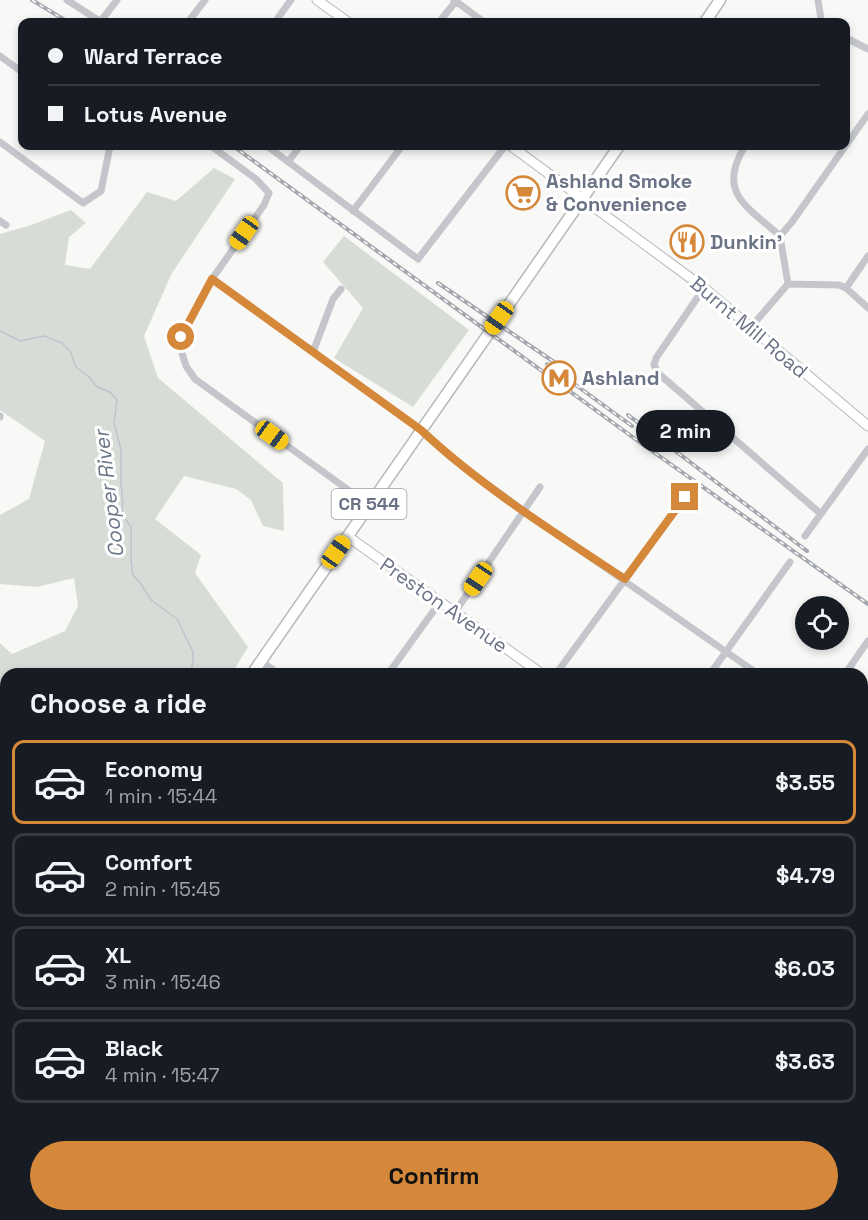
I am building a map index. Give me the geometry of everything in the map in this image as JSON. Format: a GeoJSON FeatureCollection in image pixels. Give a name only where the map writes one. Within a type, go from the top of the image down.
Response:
{"type":"FeatureCollection","features":[{"type":"Feature","properties":{"kind":"main road"},"geometry":{"type":"LineString","coordinates":[[317,0],[342,18]]}},
{"type":"Feature","properties":{"kind":"main road"},"geometry":{"type":"LineString","coordinates":[[708,18],[720,0]]}},
{"type":"Feature","properties":{"kind":"main road","name":"Burnt Mill Road"},"geometry":{"type":"LineString","coordinates":[[517,150],[704,288],[868,426]]}},
{"type":"Feature","properties":{"kind":"main road","name":"CR 544"},"geometry":{"type":"LineString","coordinates":[[256,668],[616,150]]}},
{"type":"Feature","properties":{"kind":"main road","name":"Preston Avenue"},"geometry":{"type":"LineString","coordinates":[[347,536],[534,668]]}},
{"type":"Feature","properties":{"kind":"street"},"geometry":{"type":"LineString","coordinates":[[67,0],[95,18]]}},
{"type":"Feature","properties":{"kind":"street"},"geometry":{"type":"LineString","coordinates":[[104,18],[117,0]]}},
{"type":"Feature","properties":{"kind":"street"},"geometry":{"type":"LineString","coordinates":[[191,18],[205,0]]}},
{"type":"Feature","properties":{"kind":"street"},"geometry":{"type":"LineString","coordinates":[[278,18],[291,0]]}},
{"type":"Feature","properties":{"kind":"street"},"geometry":{"type":"LineString","coordinates":[[442,18],[456,0],[479,18]]}},
{"type":"Feature","properties":{"kind":"street"},"geometry":{"type":"LineString","coordinates":[[818,0],[821,18]]}},
{"type":"Feature","properties":{"kind":"street"},"geometry":{"type":"LineString","coordinates":[[850,40],[868,49]]}},
{"type":"Feature","properties":{"kind":"street"},"geometry":{"type":"LineString","coordinates":[[0,56],[18,69]]}},
{"type":"Feature","properties":{"kind":"street"},"geometry":{"type":"LineString","coordinates":[[850,140],[868,114]]}},
{"type":"Feature","properties":{"kind":"street"},"geometry":{"type":"LineString","coordinates":[[0,142],[84,203],[101,191],[109,150]]}},
{"type":"Feature","properties":{"kind":"street"},"geometry":{"type":"LineString","coordinates":[[216,150],[256,179],[269,193],[264,205],[212,279],[181,337],[181,350],[189,369],[195,379],[369,505]]}},
{"type":"Feature","properties":{"kind":"street"},"geometry":{"type":"LineString","coordinates":[[272,150],[418,259],[502,150]]}},
{"type":"Feature","properties":{"kind":"street"},"geometry":{"type":"LineString","coordinates":[[288,162],[297,150]]}},
{"type":"Feature","properties":{"kind":"street"},"geometry":{"type":"LineString","coordinates":[[353,211],[399,150]]}},
{"type":"Feature","properties":{"kind":"street"},"geometry":{"type":"LineString","coordinates":[[743,150],[734,166],[733,184],[736,194],[780,236],[788,284]]}},
{"type":"Feature","properties":{"kind":"street"},"geometry":{"type":"LineString","coordinates":[[780,236],[843,150]]}},
{"type":"Feature","properties":{"kind":"street"},"geometry":{"type":"LineString","coordinates":[[846,288],[868,256]]}},
{"type":"Feature","properties":{"kind":"street"},"geometry":{"type":"LineString","coordinates":[[212,279],[421,430],[449,456],[524,511],[625,579],[750,668]]}},
{"type":"Feature","properties":{"kind":"street"},"geometry":{"type":"LineString","coordinates":[[750,327],[788,284],[832,285],[846,288],[868,308]]}},
{"type":"Feature","properties":{"kind":"street"},"geometry":{"type":"LineString","coordinates":[[704,288],[656,358],[655,368],[659,375],[821,514]]}},
{"type":"Feature","properties":{"kind":"street"},"geometry":{"type":"LineString","coordinates":[[313,352],[333,299],[341,289]]}},
{"type":"Feature","properties":{"kind":"street"},"geometry":{"type":"LineString","coordinates":[[805,536],[868,449]]}},
{"type":"Feature","properties":{"kind":"street"},"geometry":{"type":"LineString","coordinates":[[455,612],[540,487]]}},
{"type":"Feature","properties":{"kind":"street"},"geometry":{"type":"LineString","coordinates":[[560,668],[685,497]]}},
{"type":"Feature","properties":{"kind":"street"},"geometry":{"type":"LineString","coordinates":[[714,668],[790,562]]}},
{"type":"Feature","properties":{"kind":"street"},"geometry":{"type":"LineString","coordinates":[[392,668],[440,602]]}},
{"type":"Feature","properties":{"kind":"street"},"geometry":{"type":"LineString","coordinates":[[849,668],[868,640]]}},
{"type":"Feature","properties":{"kind":"street"},"geometry":{"type":"LineString","coordinates":[[261,661],[271,668]]}},
{"type":"Feature","properties":{"kind":"shaded area"},"geometry":{"type":"Polygon","coordinates":[[[214,168],[235,179],[172,273],[144,336],[158,378],[283,483],[284,531],[263,526],[251,500],[236,489],[184,476],[155,519],[201,555],[195,573],[248,647],[235,668],[0,668],[0,643],[12,654],[65,631],[78,606],[74,578],[37,587],[0,584],[0,515],[29,499],[45,441],[0,410],[0,234],[71,210],[86,223],[69,237],[65,265],[90,269],[147,192],[176,201],[214,168]]]}},
{"type":"Feature","properties":{"kind":"shaded area"},"geometry":{"type":"Polygon","coordinates":[[[344,236],[469,330],[413,407],[334,358],[363,308],[323,262],[344,236]]]}},
{"type":"Feature","properties":{"kind":"waterway","name":"Cooper River"},"geometry":{"type":"LineString","coordinates":[[0,331],[20,341],[44,336],[62,343],[70,351],[76,367],[96,386],[111,393],[117,400],[114,423],[121,450],[123,516],[131,527],[133,575],[151,600],[177,619],[193,652],[192,668]]}},
{"type":"Feature","properties":{"kind":"railway"},"geometry":{"type":"LineString","coordinates":[[32,0],[61,18]]}},
{"type":"Feature","properties":{"kind":"railway"},"geometry":{"type":"LineString","coordinates":[[238,150],[638,441],[868,604]]}},
{"type":"Feature","properties":{"kind":"railway"},"geometry":{"type":"LineString","coordinates":[[438,283],[557,364]]}},
{"type":"Feature","properties":{"kind":"railway"},"geometry":{"type":"LineString","coordinates":[[547,364],[632,426]]}},
{"type":"Feature","properties":{"kind":"railway"},"geometry":{"type":"LineString","coordinates":[[628,415],[807,551]]}},
{"type":"Feature","properties":{"kind":"place","name":"Ashland Smoke & Convenience"},"geometry":{"type":"Point","coordinates":[523,193]}},
{"type":"Feature","properties":{"kind":"place","name":"Dunkin'"},"geometry":{"type":"Point","coordinates":[687,242]}},
{"type":"Feature","properties":{"kind":"place","name":"Ashland"},"geometry":{"type":"Point","coordinates":[559,378]}},
{"type":"Feature","properties":{"kind":"route"},"geometry":{"type":"LineString","coordinates":[[181,337],[212,279],[421,430],[449,456],[524,511],[625,579],[685,497]]}}]}
